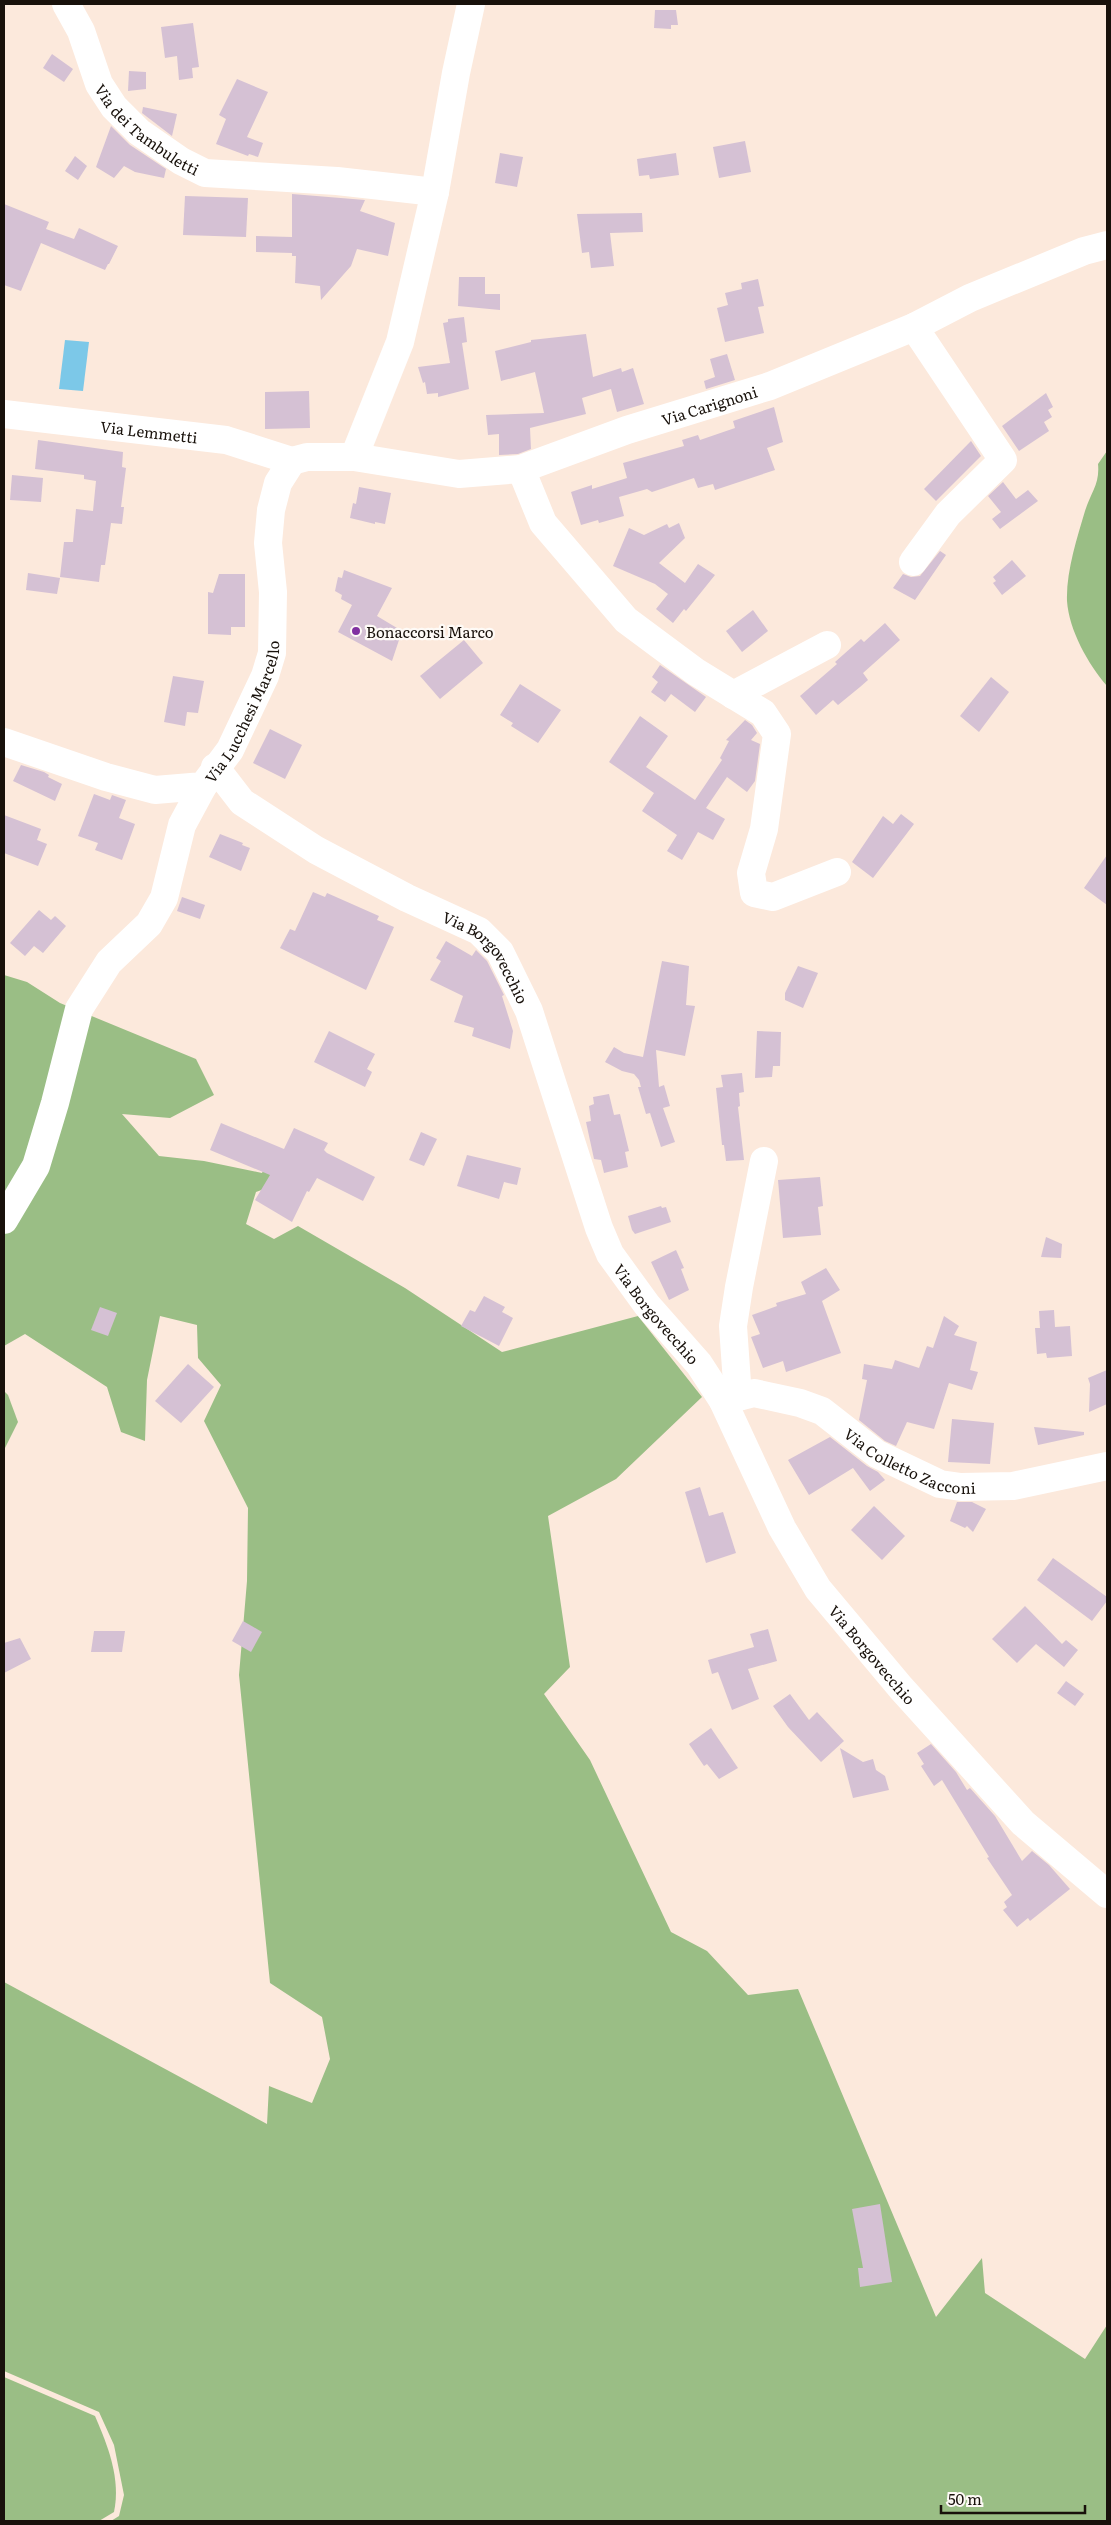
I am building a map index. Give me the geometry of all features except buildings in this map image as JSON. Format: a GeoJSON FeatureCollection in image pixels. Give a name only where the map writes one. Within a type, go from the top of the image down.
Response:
{"type":"FeatureCollection","features":[{"type":"Feature","properties":{"kind":"street","name":"Via dei Tambuletti"},"geometry":{"type":"LineString","coordinates":[[66,4],[81,31],[99,84],[114,107],[139,132],[181,161],[205,173],[337,181],[435,192]]}},
{"type":"Feature","properties":{"kind":"street"},"geometry":{"type":"LineString","coordinates":[[354,457],[400,342],[435,192],[456,73],[471,4]]}},
{"type":"Feature","properties":{"kind":"street","name":"Via Carignoni"},"geometry":{"type":"LineString","coordinates":[[292,461],[307,457],[354,457],[459,474],[521,469],[628,430],[770,386],[914,326],[970,298],[1084,252],[1107,245]]}},
{"type":"Feature","properties":{"kind":"street"},"geometry":{"type":"LineString","coordinates":[[913,562],[948,514],[1003,460],[914,326]]}},
{"type":"Feature","properties":{"kind":"street","name":"Via Lemmetti"},"geometry":{"type":"LineString","coordinates":[[4,414],[226,440],[292,461]]}},
{"type":"Feature","properties":{"kind":"street","name":"Via Lucchesi Marcello"},"geometry":{"type":"LineString","coordinates":[[4,742],[106,777],[155,790],[209,776],[230,750],[265,676],[272,653],[273,592],[268,543],[271,510],[278,483],[292,461]]}},
{"type":"Feature","properties":{"kind":"street"},"geometry":{"type":"LineString","coordinates":[[521,469],[543,523],[626,620],[696,672],[763,713],[777,734],[764,828],[751,874],[754,893],[773,897],[837,872]]}},
{"type":"Feature","properties":{"kind":"street"},"geometry":{"type":"LineString","coordinates":[[733,695],[827,645]]}},
{"type":"Feature","properties":{"kind":"street"},"geometry":{"type":"LineString","coordinates":[[4,1220],[36,1166],[56,1103],[79,1009],[109,962],[149,924],[164,898],[182,825],[209,776]]}},
{"type":"Feature","properties":{"kind":"street","name":"Via Borgovecchio"},"geometry":{"type":"LineString","coordinates":[[209,776],[242,802],[316,850],[406,898],[479,931],[500,952],[529,1011],[599,1228],[610,1254],[647,1305],[731,1399],[782,1528],[818,1589],[902,1688],[1024,1823],[1107,1894]]}},
{"type":"Feature","properties":{"kind":"street"},"geometry":{"type":"LineString","coordinates":[[731,1399],[733,1326],[738,1287],[764,1161]]}},
{"type":"Feature","properties":{"kind":"street","name":"Via Colletto Zacconi"},"geometry":{"type":"LineString","coordinates":[[731,1399],[754,1393],[800,1403],[822,1411],[877,1454],[940,1484],[961,1487],[1013,1486],[1107,1466]]}},
{"type":"Feature","properties":{"kind":"green space"},"geometry":{"type":"Polygon","coordinates":[[[1107,451],[1107,686],[1093,668],[1071,623],[1067,590],[1070,567],[1085,511],[1098,477],[1098,464],[1107,451]]]}},
{"type":"Feature","properties":{"kind":"green space"},"geometry":{"type":"Polygon","coordinates":[[[4,975],[27,982],[60,1003],[196,1059],[214,1095],[170,1118],[122,1114],[159,1156],[204,1161],[262,1173],[268,1159],[275,1185],[256,1192],[246,1224],[274,1239],[298,1226],[405,1288],[502,1352],[638,1316],[702,1397],[616,1479],[548,1516],[570,1667],[544,1694],[590,1760],[671,1932],[707,1951],[748,1995],[798,1989],[936,2317],[982,2258],[985,2293],[1085,2359],[1107,2325],[1107,2521],[111,2521],[119,2516],[124,2495],[114,2445],[99,2412],[4,2371],[4,1982],[267,2124],[269,2086],[312,2103],[330,2059],[322,2017],[270,1983],[239,1675],[247,1581],[248,1508],[204,1421],[221,1385],[198,1358],[197,1325],[160,1316],[147,1380],[145,1441],[121,1432],[107,1387],[25,1334],[4,1346],[4,975]]]}},
{"type":"Feature","properties":{"kind":"green space"},"geometry":{"type":"Polygon","coordinates":[[[4,1391],[8,1395],[18,1422],[4,1450],[4,1391]]]}},
{"type":"Feature","properties":{"kind":"green space"},"geometry":{"type":"Polygon","coordinates":[[[4,2377],[95,2416],[112,2463],[116,2487],[114,2512],[99,2521],[4,2521],[4,2377]]]}},
{"type":"Feature","properties":{"kind":"water"},"geometry":{"type":"Polygon","coordinates":[[[65,340],[89,342],[83,391],[59,389],[65,340]]]}},
{"type":"Feature","properties":{"kind":"place","name":"Bonaccorsi Marco"},"geometry":{"type":"Point","coordinates":[356,631]}}]}
